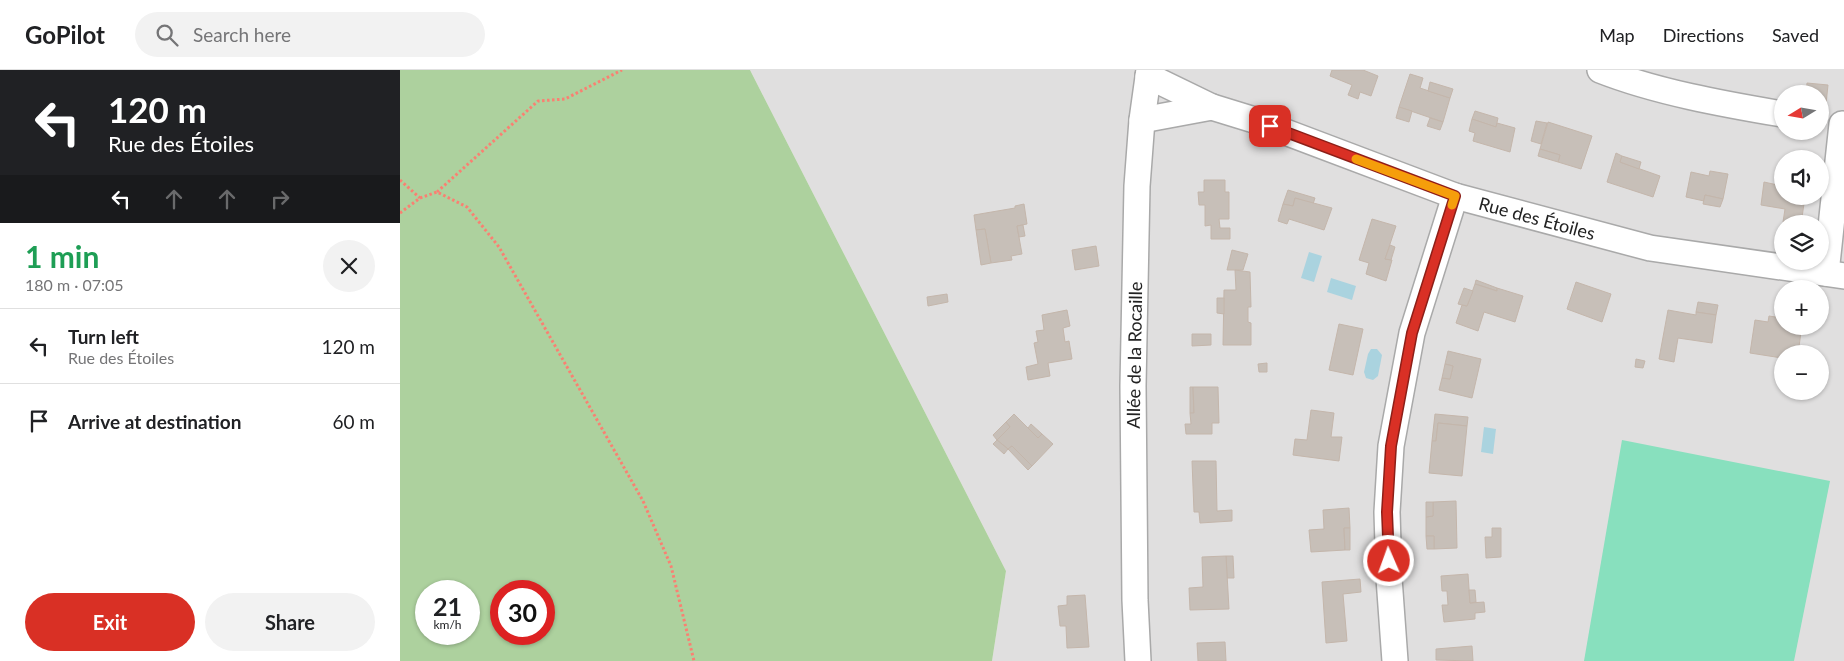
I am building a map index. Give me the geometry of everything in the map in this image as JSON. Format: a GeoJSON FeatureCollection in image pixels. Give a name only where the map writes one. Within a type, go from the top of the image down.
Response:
{"type":"FeatureCollection","features":[{"type":"Feature","properties":{"kind":"street"},"geometry":{"type":"LineString","coordinates":[[1600,70],[1624,79],[1774,112]]}},
{"type":"Feature","properties":{"kind":"street","name":"Rue des Étoiles"},"geometry":{"type":"LineString","coordinates":[[1148,73],[1212,107],[1455,196],[1650,248],[1835,275]]}},
{"type":"Feature","properties":{"kind":"street","name":"Allée de la Rocaille"},"geometry":{"type":"LineString","coordinates":[[1138,661],[1135,600],[1133,386],[1137,186],[1148,73]]}},
{"type":"Feature","properties":{"kind":"street"},"geometry":{"type":"LineString","coordinates":[[1142,120],[1212,107]]}},
{"type":"Feature","properties":{"kind":"street"},"geometry":{"type":"LineString","coordinates":[[1835,123],[1835,275]]}},
{"type":"Feature","properties":{"kind":"street"},"geometry":{"type":"LineString","coordinates":[[1395,661],[1389,578],[1387,512],[1391,446],[1412,333],[1455,196]]}},
{"type":"Feature","properties":{"kind":"path"},"geometry":{"type":"LineString","coordinates":[[400,213],[420,198],[438,192],[538,101],[565,99],[622,70]]}},
{"type":"Feature","properties":{"kind":"path"},"geometry":{"type":"LineString","coordinates":[[400,180],[420,198]]}},
{"type":"Feature","properties":{"kind":"path"},"geometry":{"type":"LineString","coordinates":[[438,192],[468,207],[499,247],[644,501],[671,566],[694,661]]}},
{"type":"Feature","properties":{"kind":"shaded area"},"geometry":{"type":"Polygon","coordinates":[[[750,70],[1844,70],[1844,661],[992,661],[1006,571],[750,70]]]}},
{"type":"Feature","properties":{"kind":"green space"},"geometry":{"type":"Polygon","coordinates":[[[400,70],[750,70],[1006,571],[992,661],[400,661],[400,70]]]}},
{"type":"Feature","properties":{"kind":"green space"},"geometry":{"type":"Polygon","coordinates":[[[1622,440],[1830,481],[1794,661],[1584,661],[1622,440]]]}},
{"type":"Feature","properties":{"kind":"water"},"geometry":{"type":"Polygon","coordinates":[[[1309,252],[1322,256],[1314,282],[1301,278],[1309,252]]]}},
{"type":"Feature","properties":{"kind":"water"},"geometry":{"type":"Polygon","coordinates":[[[1331,278],[1356,286],[1352,300],[1327,292],[1331,278]]]}},
{"type":"Feature","properties":{"kind":"water"},"geometry":{"type":"Polygon","coordinates":[[[1371,349],[1377,349],[1382,355],[1378,376],[1373,380],[1366,378],[1364,372],[1371,349]]]}},
{"type":"Feature","properties":{"kind":"water"},"geometry":{"type":"Polygon","coordinates":[[[1484,427],[1496,429],[1493,454],[1481,452],[1484,427]]]}},
{"type":"Feature","properties":{"kind":"building"},"geometry":{"type":"Polygon","coordinates":[[[1332,70],[1363,70],[1378,76],[1371,96],[1360,92],[1358,99],[1348,95],[1352,85],[1330,76],[1332,70]]]}},
{"type":"Feature","properties":{"kind":"building"},"geometry":{"type":"Polygon","coordinates":[[[1410,74],[1423,78],[1420,88],[1450,98],[1443,122],[1399,107],[1410,74]]]}},
{"type":"Feature","properties":{"kind":"building"},"geometry":{"type":"Polygon","coordinates":[[[1430,82],[1453,89],[1450,98],[1428,91],[1430,82]]]}},
{"type":"Feature","properties":{"kind":"building"},"geometry":{"type":"Polygon","coordinates":[[[1807,83],[1828,85],[1807,85],[1807,83]]]}},
{"type":"Feature","properties":{"kind":"building"},"geometry":{"type":"Polygon","coordinates":[[[1399,107],[1412,111],[1409,122],[1396,118],[1399,107]]]}},
{"type":"Feature","properties":{"kind":"building"},"geometry":{"type":"Polygon","coordinates":[[[1475,111],[1498,118],[1496,127],[1472,119],[1475,111]]]}},
{"type":"Feature","properties":{"kind":"building"},"geometry":{"type":"Polygon","coordinates":[[[1430,118],[1443,122],[1440,130],[1427,126],[1430,118]]]}},
{"type":"Feature","properties":{"kind":"building"},"geometry":{"type":"Polygon","coordinates":[[[1472,119],[1496,127],[1497,123],[1515,128],[1510,152],[1473,141],[1475,133],[1469,131],[1472,119]]]}},
{"type":"Feature","properties":{"kind":"building"},"geometry":{"type":"Polygon","coordinates":[[[1536,121],[1547,123],[1541,144],[1531,141],[1536,121]]]}},
{"type":"Feature","properties":{"kind":"building"},"geometry":{"type":"Polygon","coordinates":[[[1548,122],[1592,136],[1581,169],[1558,162],[1560,155],[1540,149],[1548,122]]]}},
{"type":"Feature","properties":{"kind":"building"},"geometry":{"type":"Polygon","coordinates":[[[1540,149],[1560,155],[1558,162],[1538,156],[1540,149]]]}},
{"type":"Feature","properties":{"kind":"building"},"geometry":{"type":"Polygon","coordinates":[[[1616,153],[1622,156],[1620,162],[1660,176],[1653,197],[1607,182],[1616,153]]]}},
{"type":"Feature","properties":{"kind":"building"},"geometry":{"type":"Polygon","coordinates":[[[1622,156],[1641,162],[1639,169],[1620,162],[1622,156]]]}},
{"type":"Feature","properties":{"kind":"building"},"geometry":{"type":"Polygon","coordinates":[[[1710,171],[1728,174],[1723,199],[1705,195],[1704,201],[1686,197],[1691,172],[1709,176],[1710,171]]]}},
{"type":"Feature","properties":{"kind":"building"},"geometry":{"type":"Polygon","coordinates":[[[1204,180],[1225,180],[1225,192],[1229,192],[1229,219],[1219,219],[1220,228],[1230,228],[1230,239],[1211,239],[1211,225],[1205,226],[1205,205],[1199,205],[1198,192],[1204,192],[1204,180]]]}},
{"type":"Feature","properties":{"kind":"building"},"geometry":{"type":"Polygon","coordinates":[[[1764,182],[1774,184],[1774,205],[1804,205],[1802,215],[1784,215],[1785,209],[1761,205],[1764,182]]]}},
{"type":"Feature","properties":{"kind":"building"},"geometry":{"type":"Polygon","coordinates":[[[1288,190],[1315,198],[1313,204],[1295,198],[1293,206],[1283,204],[1288,190]]]}},
{"type":"Feature","properties":{"kind":"building"},"geometry":{"type":"Polygon","coordinates":[[[1705,195],[1723,199],[1720,207],[1703,204],[1705,195]]]}},
{"type":"Feature","properties":{"kind":"building"},"geometry":{"type":"Polygon","coordinates":[[[1295,198],[1332,208],[1324,230],[1289,219],[1287,224],[1278,221],[1283,204],[1293,206],[1295,198]]]}},
{"type":"Feature","properties":{"kind":"building"},"geometry":{"type":"Polygon","coordinates":[[[1024,204],[1027,224],[1017,226],[1022,254],[1011,256],[1012,260],[991,263],[985,229],[976,230],[974,215],[1015,208],[1015,206],[1024,204]]]}},
{"type":"Feature","properties":{"kind":"building"},"geometry":{"type":"Polygon","coordinates":[[[1372,219],[1396,226],[1385,259],[1392,260],[1386,281],[1366,274],[1369,263],[1359,260],[1372,219]]]}},
{"type":"Feature","properties":{"kind":"building"},"geometry":{"type":"Polygon","coordinates":[[[1023,225],[1025,236],[1019,237],[1017,226],[1023,225]]]}},
{"type":"Feature","properties":{"kind":"building"},"geometry":{"type":"Polygon","coordinates":[[[985,229],[991,263],[981,265],[976,230],[985,229]]]}},
{"type":"Feature","properties":{"kind":"building"},"geometry":{"type":"Polygon","coordinates":[[[1390,245],[1395,247],[1391,260],[1385,259],[1390,245]]]}},
{"type":"Feature","properties":{"kind":"building"},"geometry":{"type":"Polygon","coordinates":[[[1096,246],[1099,266],[1075,270],[1072,250],[1096,246]]]}},
{"type":"Feature","properties":{"kind":"building"},"geometry":{"type":"Polygon","coordinates":[[[1232,250],[1248,254],[1243,270],[1227,270],[1232,250]]]}},
{"type":"Feature","properties":{"kind":"building"},"geometry":{"type":"Polygon","coordinates":[[[1235,270],[1250,272],[1251,307],[1248,307],[1248,322],[1251,323],[1251,345],[1223,345],[1224,290],[1236,290],[1235,270]]]}},
{"type":"Feature","properties":{"kind":"building"},"geometry":{"type":"Polygon","coordinates":[[[1476,280],[1497,288],[1497,291],[1475,284],[1476,280]]]}},
{"type":"Feature","properties":{"kind":"building"},"geometry":{"type":"Polygon","coordinates":[[[1576,282],[1611,294],[1602,322],[1567,309],[1576,282]]]}},
{"type":"Feature","properties":{"kind":"building"},"geometry":{"type":"Polygon","coordinates":[[[1475,284],[1523,296],[1515,322],[1484,312],[1478,331],[1456,323],[1462,305],[1467,306],[1475,284]]]}},
{"type":"Feature","properties":{"kind":"building"},"geometry":{"type":"Polygon","coordinates":[[[1464,288],[1473,291],[1467,306],[1458,304],[1464,288]]]}},
{"type":"Feature","properties":{"kind":"building"},"geometry":{"type":"Polygon","coordinates":[[[947,294],[948,302],[928,306],[927,297],[947,294]]]}},
{"type":"Feature","properties":{"kind":"building"},"geometry":{"type":"Polygon","coordinates":[[[1217,298],[1224,298],[1224,314],[1217,313],[1217,298]]]}},
{"type":"Feature","properties":{"kind":"building"},"geometry":{"type":"Polygon","coordinates":[[[1698,302],[1718,305],[1716,315],[1696,312],[1698,302]]]}},
{"type":"Feature","properties":{"kind":"building"},"geometry":{"type":"Polygon","coordinates":[[[1067,310],[1070,326],[1063,328],[1065,342],[1069,341],[1072,359],[1048,363],[1050,376],[1028,380],[1026,367],[1038,364],[1034,343],[1038,342],[1036,331],[1044,330],[1042,315],[1067,310]]]}},
{"type":"Feature","properties":{"kind":"building"},"geometry":{"type":"Polygon","coordinates":[[[1668,310],[1696,315],[1696,312],[1716,315],[1712,343],[1678,338],[1674,362],[1659,359],[1668,310]]]}},
{"type":"Feature","properties":{"kind":"building"},"geometry":{"type":"Polygon","coordinates":[[[1769,316],[1774,317],[1774,335],[1801,335],[1799,345],[1774,345],[1774,357],[1750,353],[1755,320],[1768,322],[1769,316]]]}},
{"type":"Feature","properties":{"kind":"building"},"geometry":{"type":"Polygon","coordinates":[[[1339,324],[1363,329],[1353,375],[1329,370],[1339,324]]]}},
{"type":"Feature","properties":{"kind":"building"},"geometry":{"type":"Polygon","coordinates":[[[1192,334],[1211,334],[1211,345],[1192,346],[1192,334]]]}},
{"type":"Feature","properties":{"kind":"building"},"geometry":{"type":"Polygon","coordinates":[[[1448,351],[1481,359],[1472,398],[1439,390],[1442,378],[1450,379],[1453,366],[1445,364],[1448,351]]]}},
{"type":"Feature","properties":{"kind":"building"},"geometry":{"type":"Polygon","coordinates":[[[1636,359],[1645,361],[1643,368],[1635,367],[1636,359]]]}},
{"type":"Feature","properties":{"kind":"building"},"geometry":{"type":"Polygon","coordinates":[[[1267,363],[1267,372],[1259,372],[1258,364],[1267,363]]]}},
{"type":"Feature","properties":{"kind":"building"},"geometry":{"type":"Polygon","coordinates":[[[1445,364],[1453,366],[1450,379],[1442,378],[1445,364]]]}},
{"type":"Feature","properties":{"kind":"building"},"geometry":{"type":"Polygon","coordinates":[[[1190,387],[1193,387],[1194,413],[1190,413],[1190,387]]]}},
{"type":"Feature","properties":{"kind":"building"},"geometry":{"type":"Polygon","coordinates":[[[1193,387],[1218,387],[1219,423],[1212,423],[1212,434],[1186,434],[1185,424],[1191,424],[1190,413],[1194,413],[1193,387]]]}},
{"type":"Feature","properties":{"kind":"building"},"geometry":{"type":"Polygon","coordinates":[[[1311,410],[1334,413],[1331,437],[1342,437],[1339,461],[1293,455],[1295,439],[1307,440],[1311,410]]]}},
{"type":"Feature","properties":{"kind":"building"},"geometry":{"type":"Polygon","coordinates":[[[1014,414],[1038,438],[1042,434],[1053,444],[1032,466],[1012,446],[1008,449],[997,440],[1010,427],[1006,422],[1014,414]]]}},
{"type":"Feature","properties":{"kind":"building"},"geometry":{"type":"Polygon","coordinates":[[[1435,414],[1468,417],[1467,426],[1438,423],[1436,441],[1432,441],[1435,414]]]}},
{"type":"Feature","properties":{"kind":"building"},"geometry":{"type":"Polygon","coordinates":[[[1006,422],[1010,427],[997,440],[993,435],[1006,422]]]}},
{"type":"Feature","properties":{"kind":"building"},"geometry":{"type":"Polygon","coordinates":[[[1438,423],[1467,426],[1462,476],[1429,473],[1432,441],[1436,441],[1438,423]]]}},
{"type":"Feature","properties":{"kind":"building"},"geometry":{"type":"Polygon","coordinates":[[[1031,424],[1042,434],[1038,438],[1028,428],[1031,424]]]}},
{"type":"Feature","properties":{"kind":"building"},"geometry":{"type":"Polygon","coordinates":[[[997,440],[1008,449],[1004,454],[993,444],[997,440]]]}},
{"type":"Feature","properties":{"kind":"building"},"geometry":{"type":"Polygon","coordinates":[[[1012,446],[1032,466],[1028,470],[1008,449],[1012,446]]]}},
{"type":"Feature","properties":{"kind":"building"},"geometry":{"type":"Polygon","coordinates":[[[1192,461],[1216,461],[1217,511],[1232,510],[1232,521],[1200,523],[1199,512],[1194,512],[1192,461]]]}},
{"type":"Feature","properties":{"kind":"building"},"geometry":{"type":"Polygon","coordinates":[[[1456,501],[1457,548],[1434,549],[1434,536],[1426,536],[1426,517],[1433,516],[1433,502],[1456,501]]]}},
{"type":"Feature","properties":{"kind":"building"},"geometry":{"type":"Polygon","coordinates":[[[1426,502],[1433,502],[1433,516],[1426,517],[1426,502]]]}},
{"type":"Feature","properties":{"kind":"building"},"geometry":{"type":"Polygon","coordinates":[[[1349,508],[1350,528],[1344,528],[1345,550],[1311,552],[1309,530],[1324,529],[1323,510],[1349,508]]]}},
{"type":"Feature","properties":{"kind":"building"},"geometry":{"type":"Polygon","coordinates":[[[1344,528],[1350,528],[1350,550],[1345,550],[1344,528]]]}},
{"type":"Feature","properties":{"kind":"building"},"geometry":{"type":"Polygon","coordinates":[[[1492,528],[1501,528],[1501,557],[1486,558],[1485,537],[1492,537],[1492,528]]]}},
{"type":"Feature","properties":{"kind":"building"},"geometry":{"type":"Polygon","coordinates":[[[1426,536],[1434,536],[1434,549],[1427,549],[1426,536]]]}},
{"type":"Feature","properties":{"kind":"building"},"geometry":{"type":"Polygon","coordinates":[[[1226,556],[1233,556],[1234,578],[1227,578],[1226,556]]]}},
{"type":"Feature","properties":{"kind":"building"},"geometry":{"type":"Polygon","coordinates":[[[1226,556],[1229,609],[1190,610],[1189,588],[1203,587],[1202,557],[1226,556]]]}},
{"type":"Feature","properties":{"kind":"building"},"geometry":{"type":"Polygon","coordinates":[[[1468,574],[1470,603],[1484,602],[1485,612],[1475,613],[1475,619],[1444,622],[1442,605],[1448,605],[1447,591],[1442,591],[1441,576],[1468,574]]]}},
{"type":"Feature","properties":{"kind":"building"},"geometry":{"type":"Polygon","coordinates":[[[1360,579],[1361,592],[1343,594],[1347,641],[1326,643],[1322,582],[1360,579]]]}},
{"type":"Feature","properties":{"kind":"building"},"geometry":{"type":"Polygon","coordinates":[[[1469,590],[1475,590],[1476,602],[1470,603],[1469,590]]]}},
{"type":"Feature","properties":{"kind":"building"},"geometry":{"type":"Polygon","coordinates":[[[1085,595],[1089,647],[1067,648],[1066,626],[1060,626],[1058,606],[1067,605],[1067,596],[1085,595]]]}},
{"type":"Feature","properties":{"kind":"building"},"geometry":{"type":"Polygon","coordinates":[[[1225,642],[1226,661],[1198,661],[1197,643],[1225,642]]]}},
{"type":"Feature","properties":{"kind":"building"},"geometry":{"type":"Polygon","coordinates":[[[1472,646],[1473,661],[1436,660],[1436,649],[1472,646]]]}},
{"type":"Feature","properties":{"kind":"slow traffic"},"geometry":{"type":"LineString","coordinates":[[1356,159],[1455,196],[1452,205]]}},
{"type":"Feature","properties":{"kind":"route"},"geometry":{"type":"LineString","coordinates":[[1270,126],[1455,196],[1412,333],[1391,446],[1387,512],[1389,561]]}}]}
